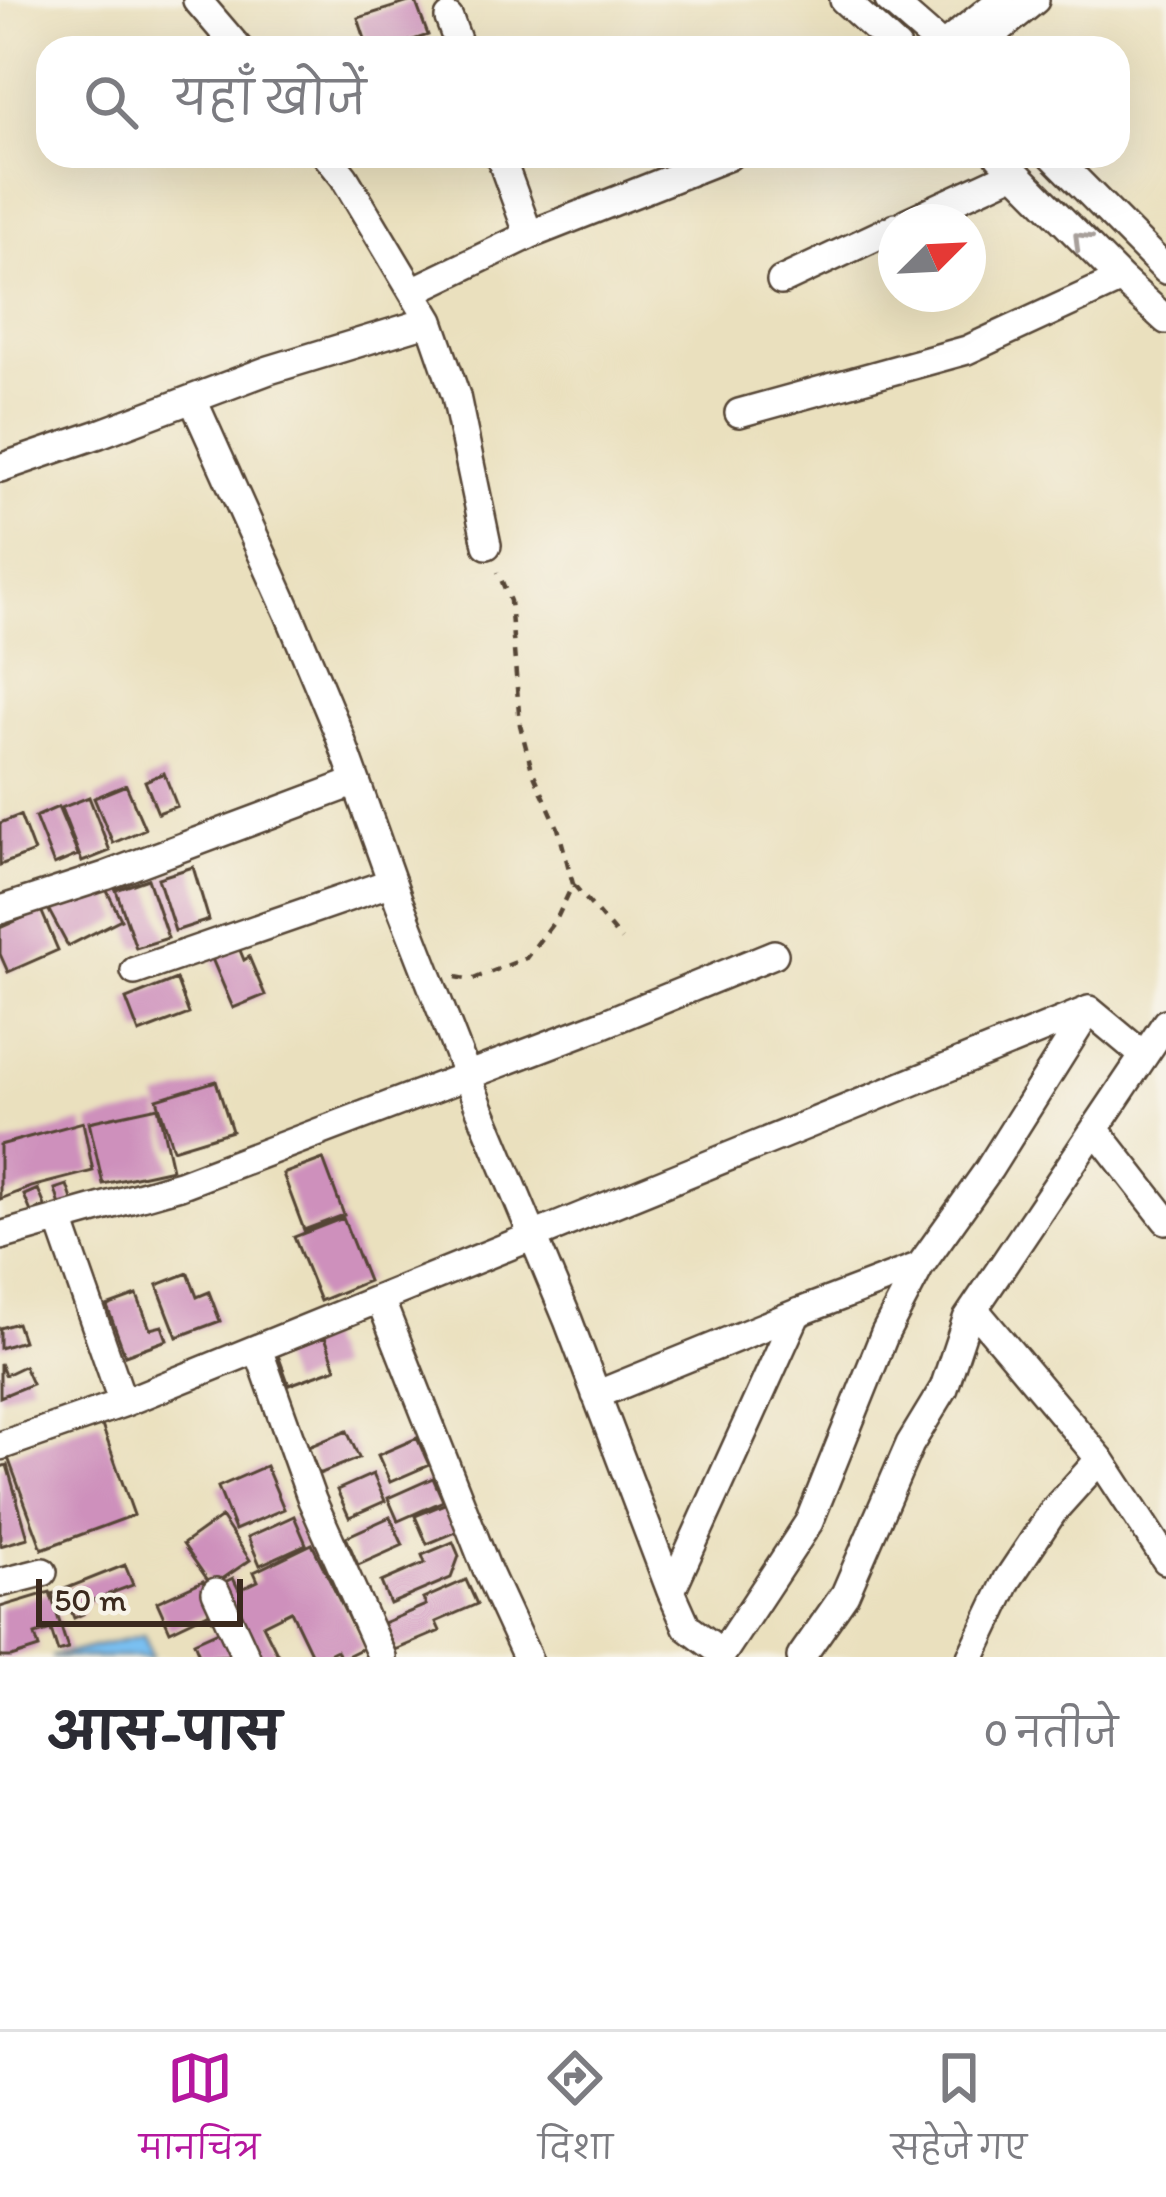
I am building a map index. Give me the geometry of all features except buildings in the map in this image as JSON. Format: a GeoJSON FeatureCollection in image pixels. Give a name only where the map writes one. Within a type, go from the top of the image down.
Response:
{"type":"FeatureCollection","features":[{"type":"Feature","properties":{"kind":"street"},"geometry":{"type":"LineString","coordinates":[[197,0],[228,36]]}},
{"type":"Feature","properties":{"kind":"street"},"geometry":{"type":"LineString","coordinates":[[844,0],[884,36]]}},
{"type":"Feature","properties":{"kind":"street"},"geometry":{"type":"LineString","coordinates":[[889,0],[930,36]]}},
{"type":"Feature","properties":{"kind":"street"},"geometry":{"type":"LineString","coordinates":[[958,36],[1001,0]]}},
{"type":"Feature","properties":{"kind":"street"},"geometry":{"type":"LineString","coordinates":[[991,36],[1035,0]]}},
{"type":"Feature","properties":{"kind":"street"},"geometry":{"type":"LineString","coordinates":[[449,18],[456,36]]}},
{"type":"Feature","properties":{"kind":"street"},"geometry":{"type":"LineString","coordinates":[[337,168],[430,321],[456,396],[487,545]]}},
{"type":"Feature","properties":{"kind":"street"},"geometry":{"type":"LineString","coordinates":[[504,168],[529,235]]}},
{"type":"Feature","properties":{"kind":"street"},"geometry":{"type":"LineString","coordinates":[[413,291],[529,235],[699,168]]}},
{"type":"Feature","properties":{"kind":"street"},"geometry":{"type":"LineString","coordinates":[[938,204],[999,168]]}},
{"type":"Feature","properties":{"kind":"street"},"geometry":{"type":"LineString","coordinates":[[1010,168],[1166,320]]}},
{"type":"Feature","properties":{"kind":"street"},"geometry":{"type":"LineString","coordinates":[[1065,168],[1166,270]]}},
{"type":"Feature","properties":{"kind":"street"},"geometry":{"type":"LineString","coordinates":[[781,281],[878,235]]}},
{"type":"Feature","properties":{"kind":"street"},"geometry":{"type":"LineString","coordinates":[[739,413],[967,350],[1120,279]]}},
{"type":"Feature","properties":{"kind":"street"},"geometry":{"type":"LineString","coordinates":[[0,468],[269,370],[430,321]]}},
{"type":"Feature","properties":{"kind":"street"},"geometry":{"type":"LineString","coordinates":[[193,400],[290,614],[686,1627],[721,1655],[809,1522],[885,1334],[920,1266],[989,1169],[1089,1010]]}},
{"type":"Feature","properties":{"kind":"street"},"geometry":{"type":"LineString","coordinates":[[0,910],[356,782]]}},
{"type":"Feature","properties":{"kind":"street"},"geometry":{"type":"LineString","coordinates":[[135,971],[392,882]]}},
{"type":"Feature","properties":{"kind":"street"},"geometry":{"type":"LineString","coordinates":[[0,1236],[180,1185],[604,1024],[774,954]]}},
{"type":"Feature","properties":{"kind":"street"},"geometry":{"type":"LineString","coordinates":[[1089,1010],[1143,1055]]}},
{"type":"Feature","properties":{"kind":"street"},"geometry":{"type":"LineString","coordinates":[[0,1446],[258,1349],[1089,1010]]}},
{"type":"Feature","properties":{"kind":"street"},"geometry":{"type":"LineString","coordinates":[[801,1657],[845,1594],[910,1444],[944,1388],[967,1319],[1166,1024]]}},
{"type":"Feature","properties":{"kind":"street"},"geometry":{"type":"LineString","coordinates":[[1095,1130],[1166,1220]]}},
{"type":"Feature","properties":{"kind":"street"},"geometry":{"type":"LineString","coordinates":[[59,1220],[123,1403]]}},
{"type":"Feature","properties":{"kind":"street"},"geometry":{"type":"LineString","coordinates":[[596,1395],[920,1266]]}},
{"type":"Feature","properties":{"kind":"street"},"geometry":{"type":"LineString","coordinates":[[380,1298],[487,1570],[527,1657]]}},
{"type":"Feature","properties":{"kind":"street"},"geometry":{"type":"LineString","coordinates":[[974,1309],[1100,1459],[1166,1560]]}},
{"type":"Feature","properties":{"kind":"street"},"geometry":{"type":"LineString","coordinates":[[671,1591],[797,1313]]}},
{"type":"Feature","properties":{"kind":"street"},"geometry":{"type":"LineString","coordinates":[[258,1349],[312,1500],[382,1657]]}},
{"type":"Feature","properties":{"kind":"street"},"geometry":{"type":"LineString","coordinates":[[982,1651],[1009,1579],[1054,1510],[1100,1459]]}},
{"type":"Feature","properties":{"kind":"street"},"geometry":{"type":"LineString","coordinates":[[0,1582],[43,1572]]}},
{"type":"Feature","properties":{"kind":"street"},"geometry":{"type":"LineString","coordinates":[[216,1592],[246,1657]]}},
{"type":"Feature","properties":{"kind":"path"},"geometry":{"type":"LineString","coordinates":[[487,545],[510,601],[520,725],[532,770],[559,828],[573,884],[621,940]]}},
{"type":"Feature","properties":{"kind":"path"},"geometry":{"type":"LineString","coordinates":[[427,973],[471,980],[526,958],[557,918],[573,884]]}},
{"type":"Feature","properties":{"kind":"water"},"geometry":{"type":"Polygon","coordinates":[[[144,1635],[152,1657],[51,1657],[144,1635]]]}}]}
